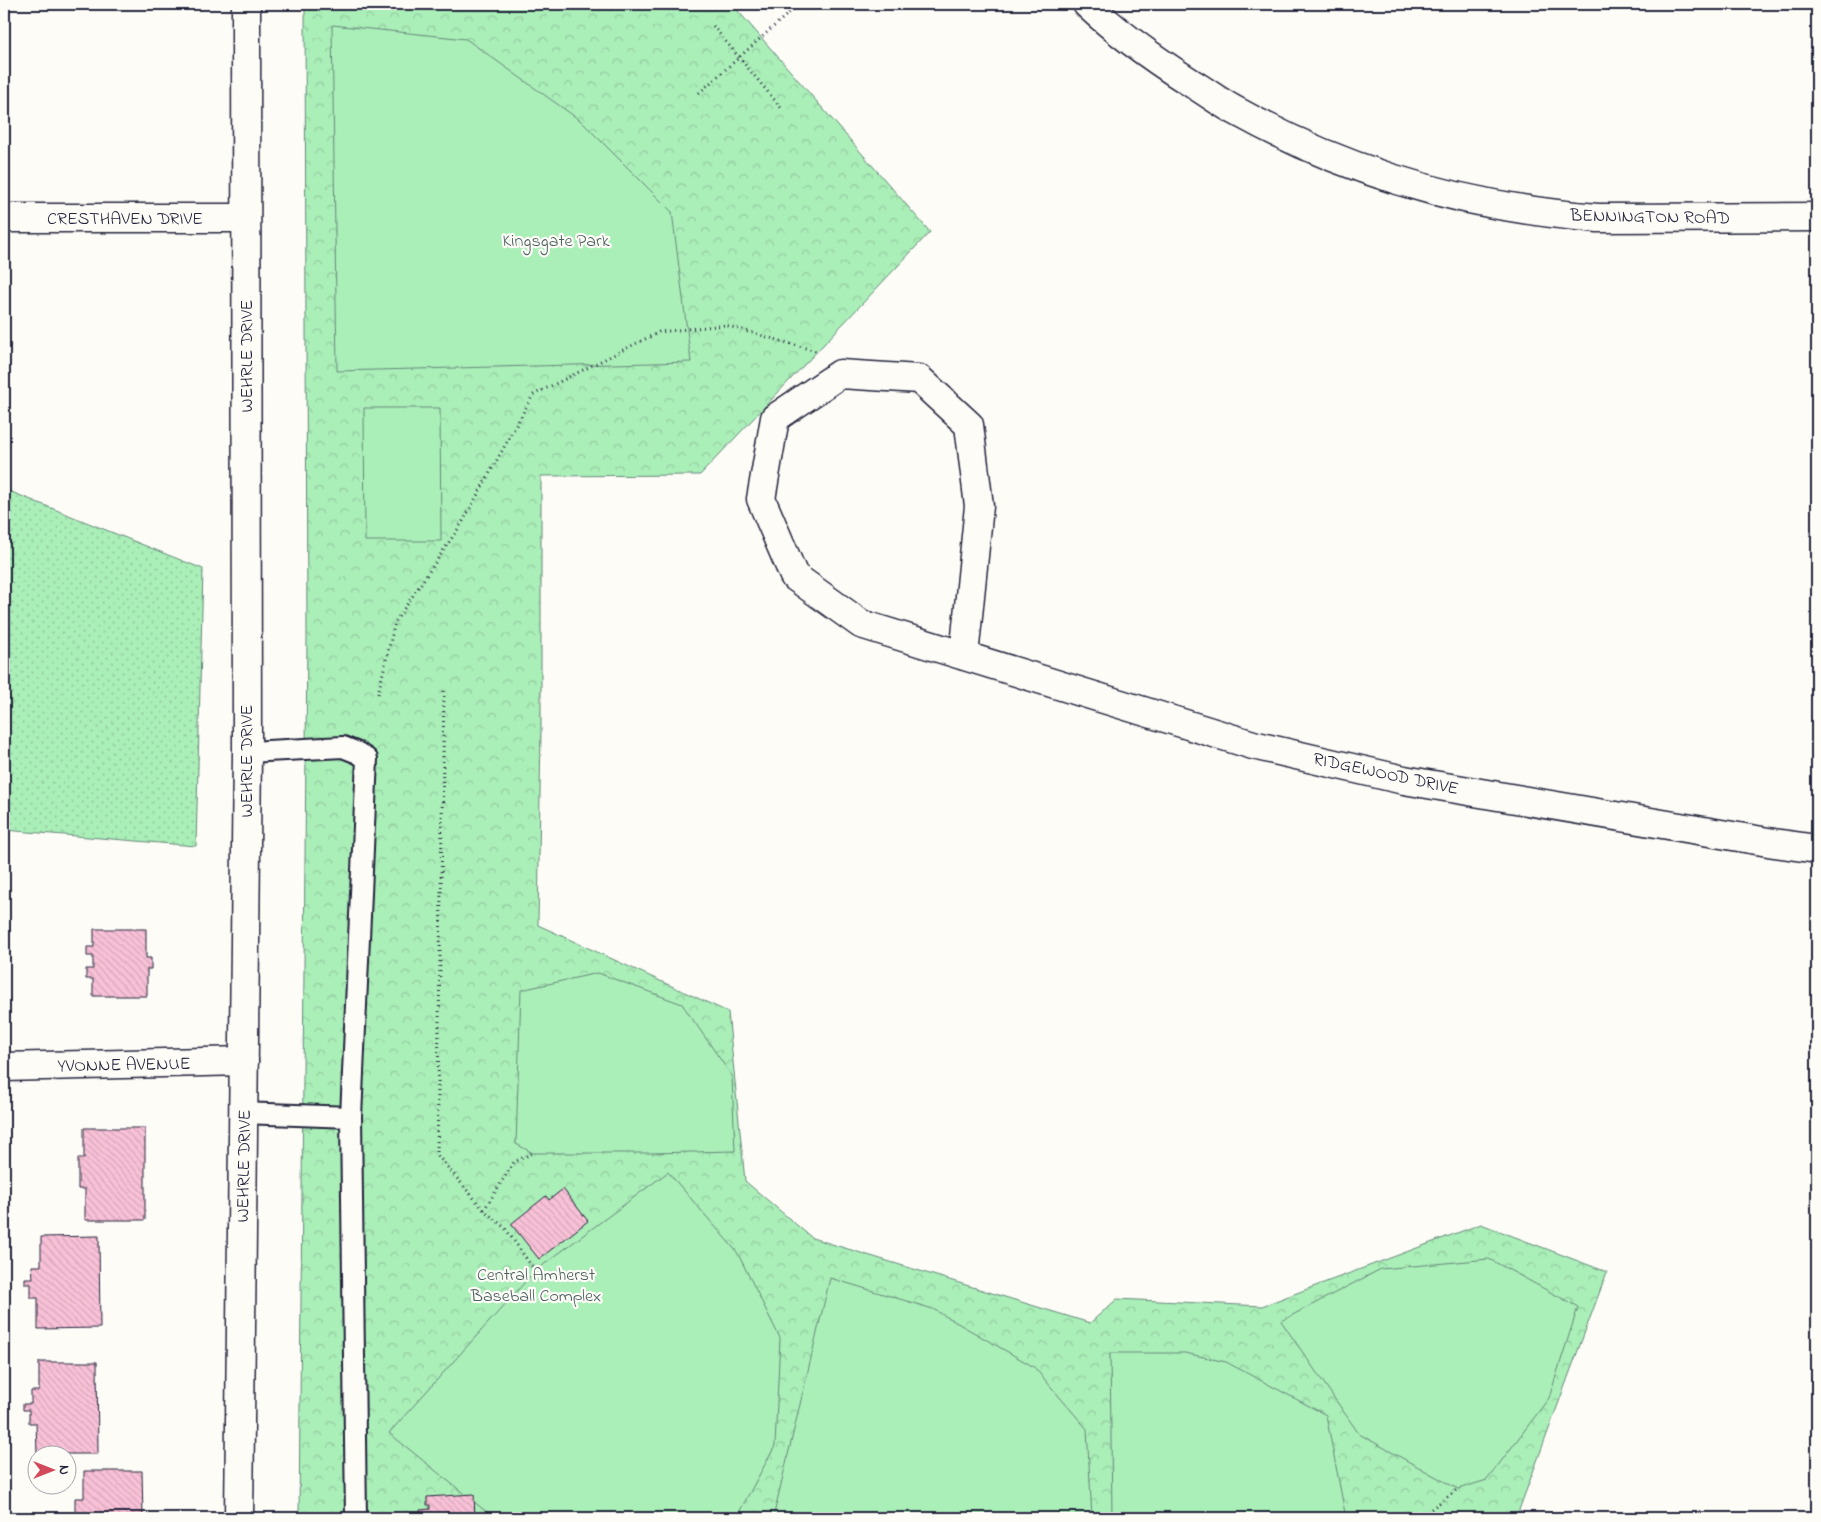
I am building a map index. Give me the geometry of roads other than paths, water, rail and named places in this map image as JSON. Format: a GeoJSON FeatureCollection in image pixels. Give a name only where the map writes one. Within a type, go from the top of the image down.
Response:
{"type":"FeatureCollection","features":[{"type":"Feature","properties":{"kind":"street","name":"WEHRLE DRIVE"},"geometry":{"type":"LineString","coordinates":[[239,1518],[247,752],[246,4]]}},
{"type":"Feature","properties":{"kind":"street","name":"BENNINGTON ROAD"},"geometry":{"type":"LineString","coordinates":[[1087,4],[1163,65],[1237,112],[1315,151],[1398,181],[1482,203],[1569,216],[1598,218],[1817,217]]}},
{"type":"Feature","properties":{"kind":"street","name":"CRESTHAVEN DRIVE"},"geometry":{"type":"LineString","coordinates":[[4,218],[245,218]]}},
{"type":"Feature","properties":{"kind":"street","name":"RIDGEWOOD DRIVE"},"geometry":{"type":"LineString","coordinates":[[964,656],[979,506],[969,425],[919,379],[840,374],[775,418],[761,499],[794,576],[862,624],[964,656],[1253,745],[1404,780],[1764,842],[1817,849]]}},
{"type":"Feature","properties":{"kind":"street","name":"YVONNE AVENUE"},"geometry":{"type":"LineString","coordinates":[[4,1067],[244,1061]]}},
{"type":"Feature","properties":{"kind":"lane"},"geometry":{"type":"LineString","coordinates":[[247,752],[343,747],[367,759],[352,1117],[356,1518]]}},
{"type":"Feature","properties":{"kind":"lane"},"geometry":{"type":"LineString","coordinates":[[244,1113],[352,1117]]}},
{"type":"Feature","properties":{"kind":"park label","name":"Kingsgate Park"},"geometry":{"type":"Point","coordinates":[556,240]}},
{"type":"Feature","properties":{"kind":"park label","name":"Central Amherst Baseball Complex"},"geometry":{"type":"Point","coordinates":[536,1284]}}]}
